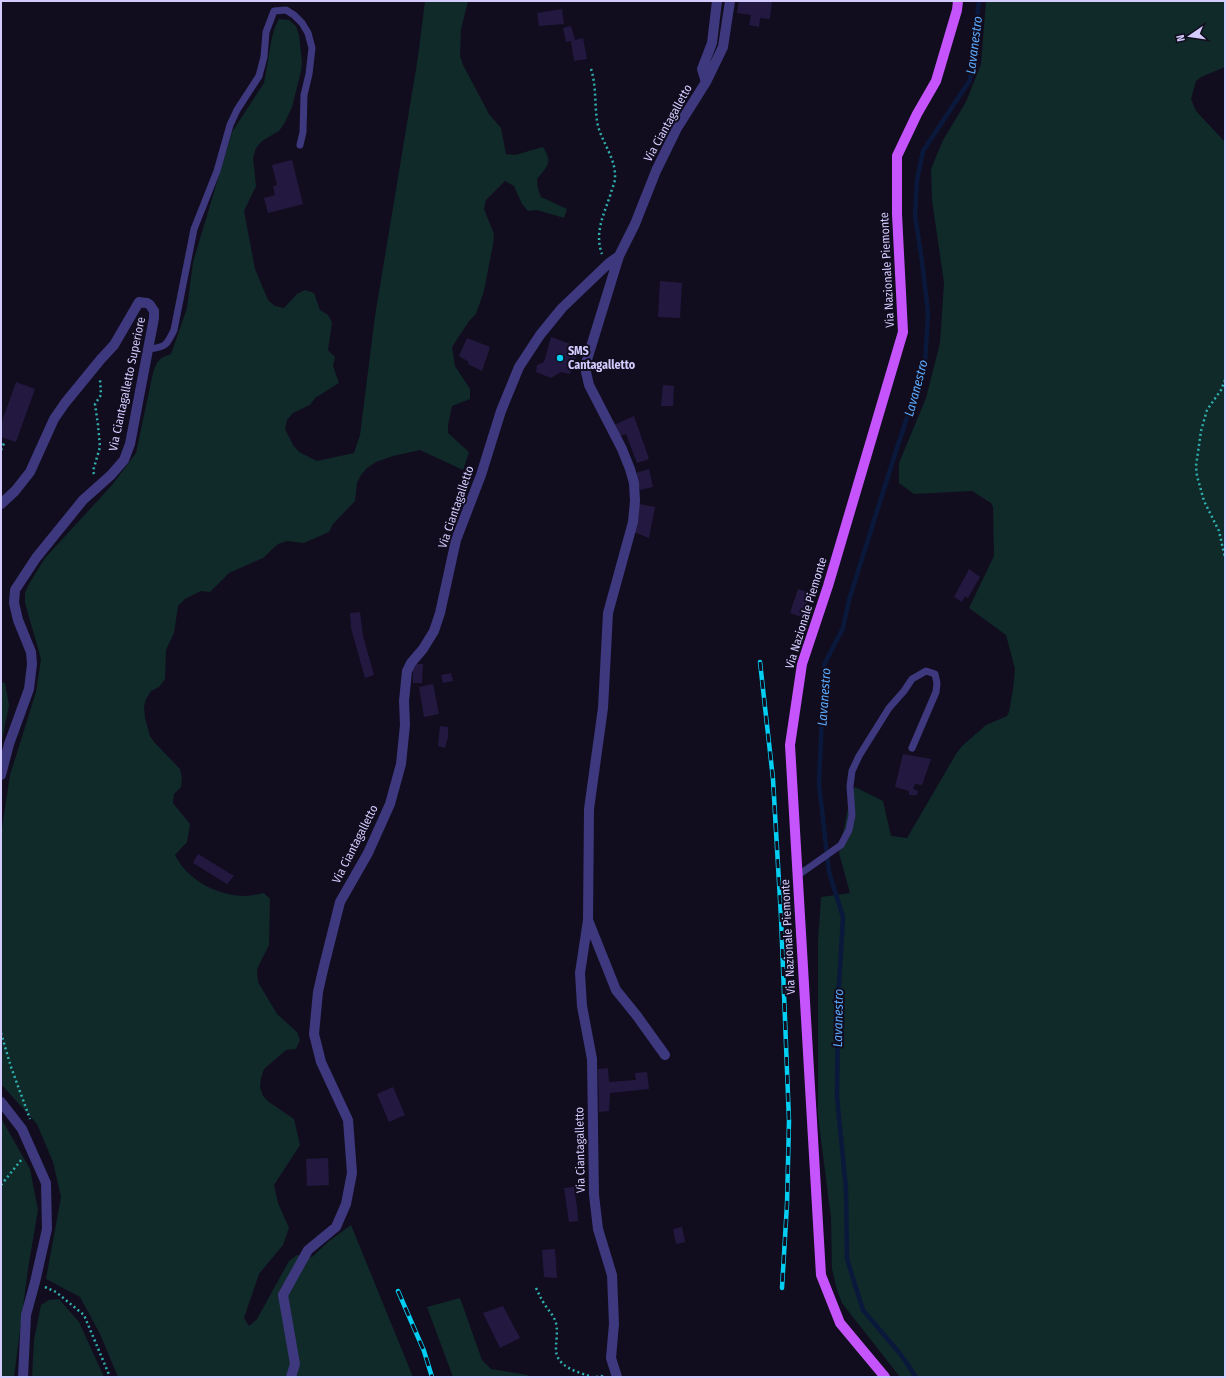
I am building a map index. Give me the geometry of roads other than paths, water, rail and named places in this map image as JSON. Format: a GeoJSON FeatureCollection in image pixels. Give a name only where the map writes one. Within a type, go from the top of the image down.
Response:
{"type":"FeatureCollection","features":[{"type":"Feature","properties":{"kind":"main road","name":"Via Nazionale Piemonte"},"geometry":{"type":"LineString","coordinates":[[885,1377],[840,1323],[820,1275],[790,745],[802,664],[828,586],[903,332],[897,214],[897,156],[917,114],[936,81],[957,10],[958,1]]}},
{"type":"Feature","properties":{"kind":"street"},"geometry":{"type":"LineString","coordinates":[[706,82],[702,69],[712,43],[717,1]]}},
{"type":"Feature","properties":{"kind":"street","name":"Via Ciantagalletto"},"geometry":{"type":"LineString","coordinates":[[617,1377],[611,1358],[614,1324],[612,1275],[598,1229],[594,1195],[592,1059],[582,1006],[580,973],[588,920],[589,809],[604,708],[608,613],[633,522],[636,501],[634,483],[630,469],[622,449],[589,385],[586,372],[586,362],[619,256],[635,224],[656,171],[677,128],[706,82],[723,47],[730,1]]}},
{"type":"Feature","properties":{"kind":"street","name":"Via Ciantagalletto"},"geometry":{"type":"LineString","coordinates":[[291,1377],[295,1364],[283,1294],[308,1250],[336,1227],[346,1204],[352,1173],[348,1120],[321,1062],[314,1034],[318,999],[323,970],[340,902],[368,853],[390,804],[401,764],[405,725],[404,701],[407,670],[411,663],[423,650],[434,631],[440,613],[456,540],[481,475],[501,410],[514,379],[533,345],[562,308],[608,263],[619,256]]}},
{"type":"Feature","properties":{"kind":"street","name":"Via Ciantagalletto Superiore"},"geometry":{"type":"LineString","coordinates":[[1,504],[15,491],[30,472],[54,419],[65,403],[114,345],[140,302],[150,304],[154,311],[153,325],[130,444],[124,460],[83,500],[26,571],[15,590],[14,603],[18,620],[31,652],[32,664],[29,689],[9,744],[1,775]]}},
{"type":"Feature","properties":{"kind":"street","name":"Via Ciantagalletto"},"geometry":{"type":"LineString","coordinates":[[588,920],[616,990],[638,1016],[665,1055]]}},
{"type":"Feature","properties":{"kind":"street"},"geometry":{"type":"LineString","coordinates":[[1,1102],[22,1129],[46,1183],[47,1229],[26,1315],[23,1377]]}},
{"type":"Feature","properties":{"kind":"lane"},"geometry":{"type":"LineString","coordinates":[[149,349],[165,346],[174,330],[194,229],[217,171],[230,125],[237,110],[259,76],[264,57],[266,32],[274,11],[286,10],[294,15],[302,23],[308,33],[312,48],[309,74],[304,95],[303,132],[300,145]]}},
{"type":"Feature","properties":{"kind":"lane"},"geometry":{"type":"LineString","coordinates":[[797,876],[836,849],[846,838],[852,815],[850,786],[852,771],[859,756],[889,708],[912,679],[926,671],[935,674],[937,683],[936,692],[912,748]]}},
{"type":"Feature","properties":{"kind":"waterway","name":"Lavanestro"},"geometry":{"type":"LineString","coordinates":[[916,1377],[901,1355],[863,1310],[847,1259],[846,1189],[837,1097],[838,1001],[843,917],[829,872],[819,784],[824,665],[843,628],[849,600],[925,364],[928,313],[915,216],[917,180],[923,151],[970,80],[979,1]]}},
{"type":"Feature","properties":{"kind":"railway"},"geometry":{"type":"LineString","coordinates":[[760,662],[773,779],[781,917],[789,1121],[787,1204],[782,1288]]}},
{"type":"Feature","properties":{"kind":"railway"},"geometry":{"type":"LineString","coordinates":[[398,1291],[424,1351],[432,1377]]}},
{"type":"Feature","properties":{"kind":"place","name":"SMS Cantagalletto"},"geometry":{"type":"Point","coordinates":[560,358]}}]}
